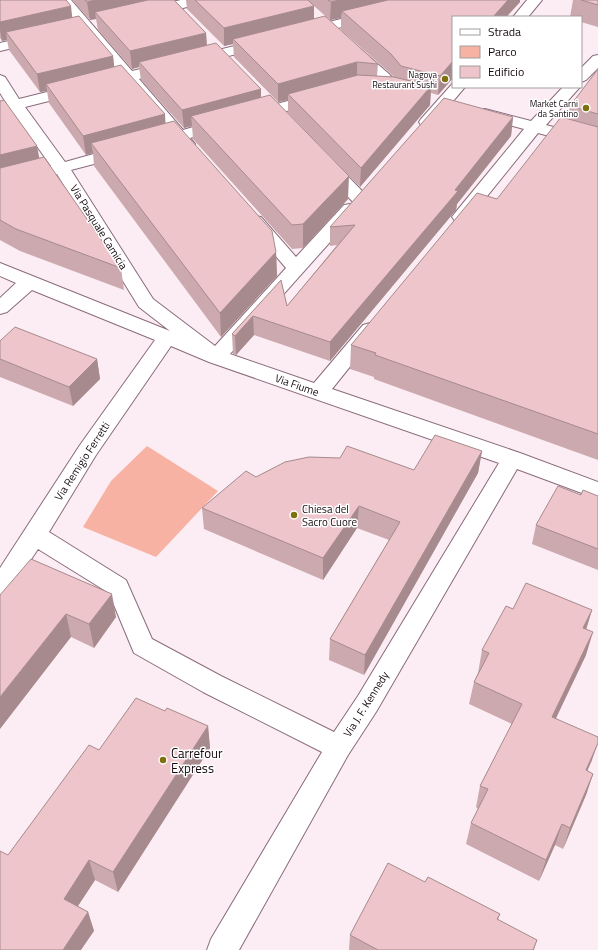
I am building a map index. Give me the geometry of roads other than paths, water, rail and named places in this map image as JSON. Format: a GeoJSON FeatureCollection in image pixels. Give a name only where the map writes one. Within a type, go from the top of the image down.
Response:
{"type":"FeatureCollection","features":[{"type":"Feature","properties":{"kind":"street"},"geometry":{"type":"LineString","coordinates":[[63,0],[195,153]]}},
{"type":"Feature","properties":{"kind":"street"},"geometry":{"type":"LineString","coordinates":[[137,14],[176,7],[199,0]]}},
{"type":"Feature","properties":{"kind":"street"},"geometry":{"type":"LineString","coordinates":[[521,16],[535,0]]}},
{"type":"Feature","properties":{"kind":"street"},"geometry":{"type":"LineString","coordinates":[[312,14],[401,91],[372,88]]}},
{"type":"Feature","properties":{"kind":"street"},"geometry":{"type":"LineString","coordinates":[[289,36],[381,14]]}},
{"type":"Feature","properties":{"kind":"street"},"geometry":{"type":"LineString","coordinates":[[0,48],[54,34]]}},
{"type":"Feature","properties":{"kind":"street"},"geometry":{"type":"LineString","coordinates":[[0,118],[15,105],[273,40]]}},
{"type":"Feature","properties":{"kind":"street"},"geometry":{"type":"LineString","coordinates":[[582,76],[598,58]]}},
{"type":"Feature","properties":{"kind":"street","name":"Via Pasquale Camicia"},"geometry":{"type":"LineString","coordinates":[[0,80],[15,105],[61,168],[146,303],[216,357]]}},
{"type":"Feature","properties":{"kind":"street"},"geometry":{"type":"LineString","coordinates":[[417,133],[456,88]]}},
{"type":"Feature","properties":{"kind":"street"},"geometry":{"type":"LineString","coordinates":[[449,232],[535,127],[571,88]]}},
{"type":"Feature","properties":{"kind":"street"},"geometry":{"type":"LineString","coordinates":[[0,185],[334,93]]}},
{"type":"Feature","properties":{"kind":"street"},"geometry":{"type":"LineString","coordinates":[[474,111],[598,144]]}},
{"type":"Feature","properties":{"kind":"street"},"geometry":{"type":"LineString","coordinates":[[216,357],[365,193],[316,154]]}},
{"type":"Feature","properties":{"kind":"street"},"geometry":{"type":"LineString","coordinates":[[246,211],[296,268]]}},
{"type":"Feature","properties":{"kind":"street","name":"Via Fiume"},"geometry":{"type":"LineString","coordinates":[[0,269],[216,357],[512,459],[598,491]]}},
{"type":"Feature","properties":{"kind":"street"},"geometry":{"type":"LineString","coordinates":[[0,308],[29,282]]}},
{"type":"Feature","properties":{"kind":"street"},"geometry":{"type":"LineString","coordinates":[[318,392],[379,318]]}},
{"type":"Feature","properties":{"kind":"street","name":"Via Remigio Ferretti"},"geometry":{"type":"LineString","coordinates":[[0,587],[35,535],[88,450],[166,337]]}},
{"type":"Feature","properties":{"kind":"street","name":"Via J. F. Kennedy"},"geometry":{"type":"LineString","coordinates":[[222,950],[339,747],[367,704],[512,459]]}},
{"type":"Feature","properties":{"kind":"street"},"geometry":{"type":"LineString","coordinates":[[35,535],[118,587],[143,646],[212,684],[339,747]]}},
{"type":"Feature","properties":{"kind":"place","name":"Nagoya Restaurant Sushi"},"geometry":{"type":"Point","coordinates":[445,79]}},
{"type":"Feature","properties":{"kind":"place","name":"Market Carni da Santino"},"geometry":{"type":"Point","coordinates":[586,108]}},
{"type":"Feature","properties":{"kind":"place","name":"Chiesa del Sacro Cuore"},"geometry":{"type":"Point","coordinates":[294,515]}},
{"type":"Feature","properties":{"kind":"place","name":"Carrefour Express"},"geometry":{"type":"Point","coordinates":[163,760]}}]}
